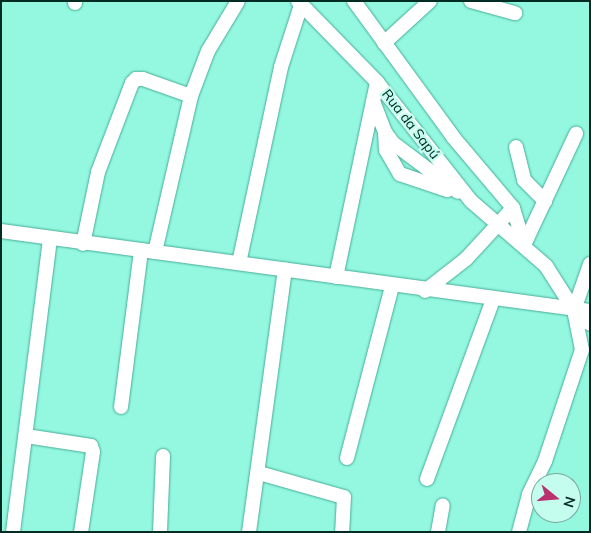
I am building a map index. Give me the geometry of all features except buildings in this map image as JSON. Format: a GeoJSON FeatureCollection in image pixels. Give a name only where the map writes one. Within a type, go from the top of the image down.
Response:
{"type":"FeatureCollection","features":[{"type":"Feature","properties":{"kind":"street"},"geometry":{"type":"LineString","coordinates":[[121,407],[148,252],[191,96],[208,51],[238,1]]}},
{"type":"Feature","properties":{"kind":"street","name":"Rua da Sapú"},"geometry":{"type":"LineString","coordinates":[[354,1],[453,137],[513,208],[524,245]]}},
{"type":"Feature","properties":{"kind":"street"},"geometry":{"type":"LineString","coordinates":[[384,43],[430,1]]}},
{"type":"Feature","properties":{"kind":"street"},"geometry":{"type":"LineString","coordinates":[[471,1],[515,13]]}},
{"type":"Feature","properties":{"kind":"street"},"geometry":{"type":"LineString","coordinates":[[239,263],[281,67],[300,3]]}},
{"type":"Feature","properties":{"kind":"street","name":"Rua da Sapú"},"geometry":{"type":"LineString","coordinates":[[300,3],[377,82],[471,201],[496,225],[524,245],[546,266],[574,310],[590,324]]}},
{"type":"Feature","properties":{"kind":"street"},"geometry":{"type":"LineString","coordinates":[[83,244],[98,172],[132,83],[136,78],[143,79],[191,96]]}},
{"type":"Feature","properties":{"kind":"street"},"geometry":{"type":"LineString","coordinates":[[336,277],[377,82]]}},
{"type":"Feature","properties":{"kind":"street"},"geometry":{"type":"LineString","coordinates":[[373,100],[385,132],[404,153],[471,201]]}},
{"type":"Feature","properties":{"kind":"street"},"geometry":{"type":"LineString","coordinates":[[524,245],[576,134]]}},
{"type":"Feature","properties":{"kind":"street"},"geometry":{"type":"LineString","coordinates":[[516,147],[524,180],[545,201]]}},
{"type":"Feature","properties":{"kind":"street"},"geometry":{"type":"LineString","coordinates":[[425,291],[466,259],[513,208]]}},
{"type":"Feature","properties":{"kind":"street"},"geometry":{"type":"LineString","coordinates":[[1,231],[83,244],[285,269],[425,291],[590,311]]}},
{"type":"Feature","properties":{"kind":"street"},"geometry":{"type":"LineString","coordinates":[[13,532],[50,239]]}},
{"type":"Feature","properties":{"kind":"street"},"geometry":{"type":"LineString","coordinates":[[520,532],[529,494],[545,461],[586,355],[574,310],[590,264]]}},
{"type":"Feature","properties":{"kind":"street"},"geometry":{"type":"LineString","coordinates":[[248,532],[259,473],[285,269]]}},
{"type":"Feature","properties":{"kind":"street"},"geometry":{"type":"LineString","coordinates":[[347,458],[392,286]]}},
{"type":"Feature","properties":{"kind":"street"},"geometry":{"type":"LineString","coordinates":[[426,479],[493,300]]}},
{"type":"Feature","properties":{"kind":"street"},"geometry":{"type":"LineString","coordinates":[[574,310],[590,317]]}},
{"type":"Feature","properties":{"kind":"street"},"geometry":{"type":"LineString","coordinates":[[26,436],[90,446],[93,452],[81,532]]}},
{"type":"Feature","properties":{"kind":"street"},"geometry":{"type":"LineString","coordinates":[[160,532],[163,456]]}},
{"type":"Feature","properties":{"kind":"street"},"geometry":{"type":"LineString","coordinates":[[259,473],[341,495],[346,502],[342,532]]}},
{"type":"Feature","properties":{"kind":"street"},"geometry":{"type":"LineString","coordinates":[[438,532],[443,505]]}}]}
